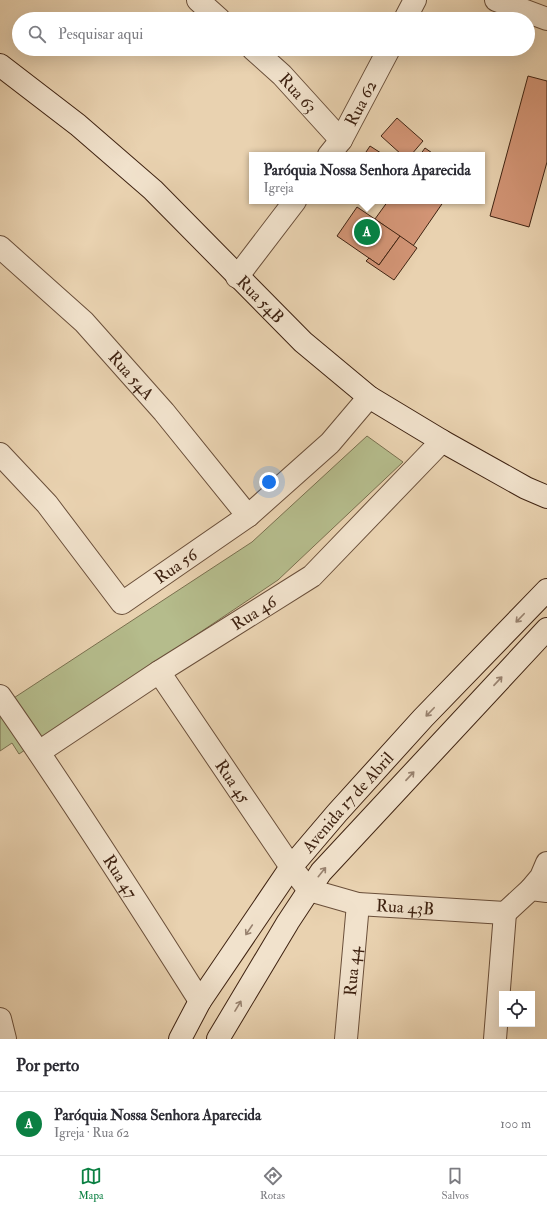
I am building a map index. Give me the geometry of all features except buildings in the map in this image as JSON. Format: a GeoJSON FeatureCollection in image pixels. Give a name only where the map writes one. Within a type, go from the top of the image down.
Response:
{"type":"FeatureCollection","features":[{"type":"Feature","properties":{"kind":"street"},"geometry":{"type":"LineString","coordinates":[[198,0],[211,12]]}},
{"type":"Feature","properties":{"kind":"street"},"geometry":{"type":"LineString","coordinates":[[409,12],[415,0]]}},
{"type":"Feature","properties":{"kind":"street"},"geometry":{"type":"LineString","coordinates":[[496,0],[528,12]]}},
{"type":"Feature","properties":{"kind":"street"},"geometry":{"type":"LineString","coordinates":[[535,15],[547,19]]}},
{"type":"Feature","properties":{"kind":"street","name":"Rua 63"},"geometry":{"type":"LineString","coordinates":[[261,56],[282,75],[335,147]]}},
{"type":"Feature","properties":{"kind":"street","name":"Rua 62"},"geometry":{"type":"LineString","coordinates":[[335,147],[385,56]]}},
{"type":"Feature","properties":{"kind":"street","name":"Rua 54B"},"geometry":{"type":"LineString","coordinates":[[0,65],[78,125],[153,190],[303,342],[369,397],[442,441],[526,488],[547,496]]}},
{"type":"Feature","properties":{"kind":"street"},"geometry":{"type":"LineString","coordinates":[[238,277],[293,204]]}},
{"type":"Feature","properties":{"kind":"street","name":"Rua 54A"},"geometry":{"type":"LineString","coordinates":[[0,247],[84,322],[164,412],[248,516]]}},
{"type":"Feature","properties":{"kind":"street","name":"Rua 56"},"geometry":{"type":"LineString","coordinates":[[0,454],[47,504],[122,603],[248,516],[330,443],[369,397]]}},
{"type":"Feature","properties":{"kind":"street","name":"Rua 46"},"geometry":{"type":"LineString","coordinates":[[40,752],[160,672],[312,576],[442,441]]}},
{"type":"Feature","properties":{"kind":"street","name":"Avenida 17 de Abril"},"geometry":{"type":"LineString","coordinates":[[180,1039],[200,1001],[266,905],[290,867],[337,812],[418,724],[547,590]]}},
{"type":"Feature","properties":{"kind":"street","name":"Avenida 17 de Abril"},"geometry":{"type":"LineString","coordinates":[[218,1039],[288,922],[321,872],[547,629]]}},
{"type":"Feature","properties":{"kind":"street","name":"Rua 45"},"geometry":{"type":"LineString","coordinates":[[160,672],[290,867],[309,890]]}},
{"type":"Feature","properties":{"kind":"street","name":"Rua 47"},"geometry":{"type":"LineString","coordinates":[[0,696],[40,752],[116,867],[200,1001]]}},
{"type":"Feature","properties":{"kind":"street"},"geometry":{"type":"LineString","coordinates":[[495,1039],[505,913],[539,890],[541,877],[547,863]]}},
{"type":"Feature","properties":{"kind":"street","name":"Rua 43B"},"geometry":{"type":"LineString","coordinates":[[309,890],[358,904],[505,913]]}},
{"type":"Feature","properties":{"kind":"street","name":"Rua 44"},"geometry":{"type":"LineString","coordinates":[[346,1039],[358,904]]}},
{"type":"Feature","properties":{"kind":"street"},"geometry":{"type":"LineString","coordinates":[[266,905],[288,922]]}},
{"type":"Feature","properties":{"kind":"street"},"geometry":{"type":"LineString","coordinates":[[0,1019],[5,1039]]}},
{"type":"Feature","properties":{"kind":"green space"},"geometry":{"type":"Polygon","coordinates":[[[367,436],[403,462],[278,580],[19,754],[12,743],[0,751],[0,707],[252,542],[367,436]]]}},
{"type":"Feature","properties":{"kind":"place","name":"Paróquia Nossa Senhora Aparecida"},"geometry":{"type":"Point","coordinates":[367,232]}}]}
